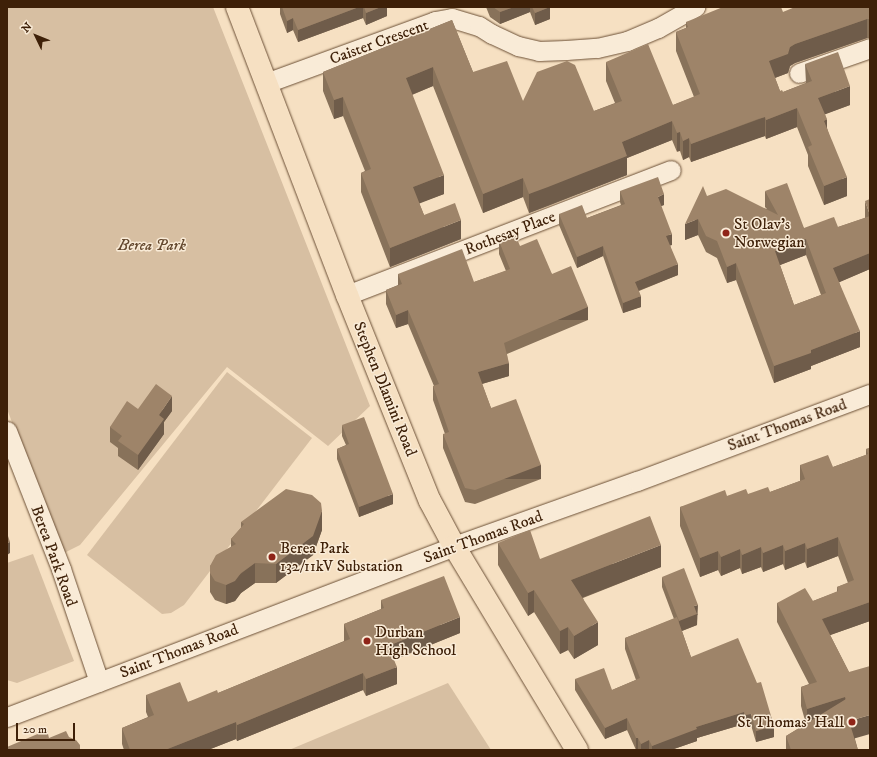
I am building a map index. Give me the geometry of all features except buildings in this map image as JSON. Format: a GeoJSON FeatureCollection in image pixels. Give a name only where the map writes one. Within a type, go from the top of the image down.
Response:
{"type":"FeatureCollection","features":[{"type":"Feature","properties":{"kind":"main road","name":"Stephen Dlamini Road"},"geometry":{"type":"LineString","coordinates":[[237,7],[348,295],[430,501],[454,546],[577,750]]}},
{"type":"Feature","properties":{"kind":"street","name":"Caister Crescent"},"geometry":{"type":"LineString","coordinates":[[266,83],[435,21],[452,18],[479,26],[518,46],[540,51],[566,50],[597,48],[627,41],[658,28],[695,7]]}},
{"type":"Feature","properties":{"kind":"street"},"geometry":{"type":"LineString","coordinates":[[799,73],[870,48]]}},
{"type":"Feature","properties":{"kind":"street","name":"Rothesay Place"},"geometry":{"type":"LineString","coordinates":[[348,295],[671,170]]}},
{"type":"Feature","properties":{"kind":"street","name":"Saint Thomas Road"},"geometry":{"type":"LineString","coordinates":[[7,717],[454,546],[638,481],[870,394]]}},
{"type":"Feature","properties":{"kind":"street","name":"Berea Park Road"},"geometry":{"type":"LineString","coordinates":[[7,431],[61,569],[99,682]]}},
{"type":"Feature","properties":{"kind":"green space","name":"Berea Park"},"geometry":{"type":"Polygon","coordinates":[[[7,7],[213,7],[370,406],[328,446],[227,367],[80,545],[62,554],[7,409],[7,7]]]}},
{"type":"Feature","properties":{"kind":"green space"},"geometry":{"type":"Polygon","coordinates":[[[227,372],[312,438],[184,605],[171,613],[162,614],[87,555],[227,372]]]}},
{"type":"Feature","properties":{"kind":"green space"},"geometry":{"type":"Polygon","coordinates":[[[33,554],[74,661],[17,683],[7,680],[7,563],[33,554]]]}},
{"type":"Feature","properties":{"kind":"green space"},"geometry":{"type":"Polygon","coordinates":[[[448,683],[491,750],[289,750],[448,683]]]}},
{"type":"Feature","properties":{"kind":"place","name":"St Olav's Norwegian"},"geometry":{"type":"Point","coordinates":[726,233]}},
{"type":"Feature","properties":{"kind":"place","name":"Berea Park 132/11kV Substation"},"geometry":{"type":"Point","coordinates":[272,557]}},
{"type":"Feature","properties":{"kind":"place","name":"Durban High School"},"geometry":{"type":"Point","coordinates":[367,641]}},
{"type":"Feature","properties":{"kind":"place","name":"St Thomas' Hall"},"geometry":{"type":"Point","coordinates":[852,722]}}]}
